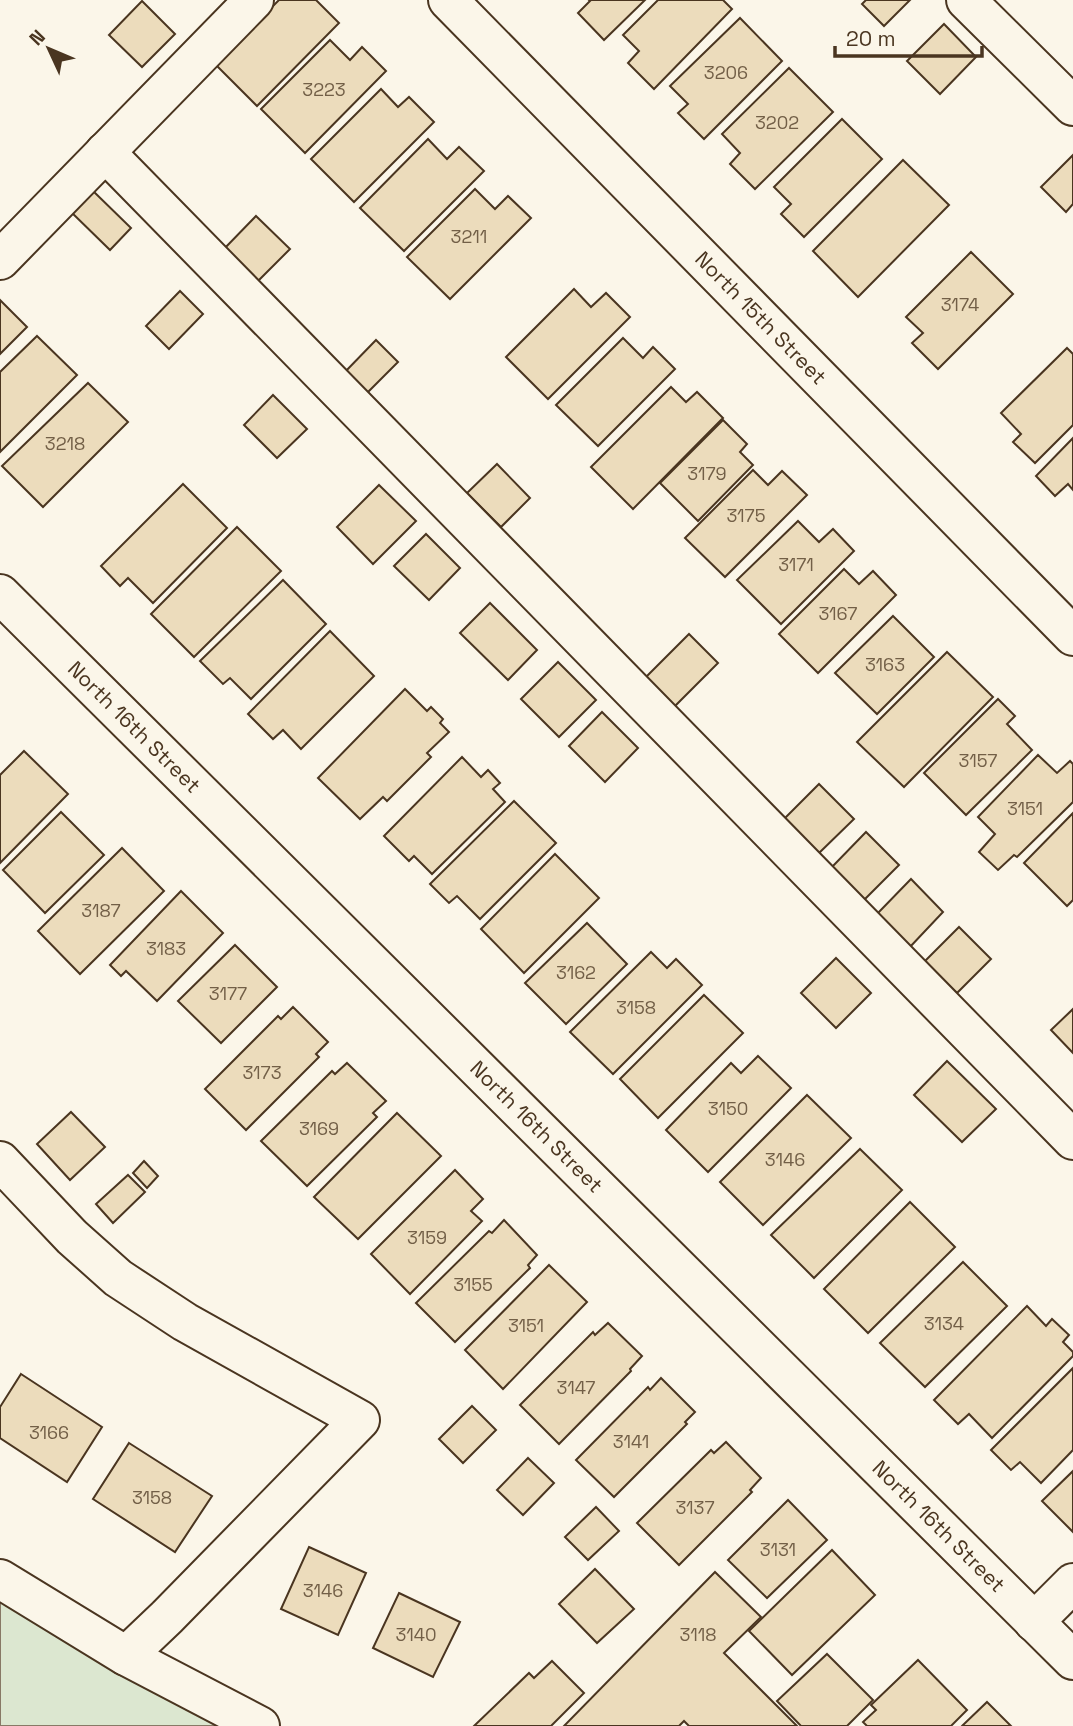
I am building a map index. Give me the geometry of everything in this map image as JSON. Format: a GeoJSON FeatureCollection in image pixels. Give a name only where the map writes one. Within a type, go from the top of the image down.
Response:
{"type":"FeatureCollection","features":[{"type":"Feature","properties":{"kind":"street"},"geometry":{"type":"LineString","coordinates":[[0,260],[254,0]]}},
{"type":"Feature","properties":{"kind":"street","name":"North 15th Street"},"geometry":{"type":"LineString","coordinates":[[447,0],[1073,636]]}},
{"type":"Feature","properties":{"kind":"street"},"geometry":{"type":"LineString","coordinates":[[966,0],[1073,106]]}},
{"type":"Feature","properties":{"kind":"street"},"geometry":{"type":"LineString","coordinates":[[105,152],[1073,1140]]}},
{"type":"Feature","properties":{"kind":"street","name":"North 16th Street"},"geometry":{"type":"LineString","coordinates":[[0,594],[1073,1660]]}},
{"type":"Feature","properties":{"kind":"street"},"geometry":{"type":"LineString","coordinates":[[0,1161],[72,1237],[118,1278],[185,1322],[360,1420],[126,1656]]}},
{"type":"Feature","properties":{"kind":"street"},"geometry":{"type":"LineString","coordinates":[[0,1579],[126,1656],[260,1726]]}},
{"type":"Feature","properties":{"kind":"street"},"geometry":{"type":"LineString","coordinates":[[1034,1622],[1073,1583]]}},
{"type":"Feature","properties":{"kind":"green space"},"geometry":{"type":"Polygon","coordinates":[[[0,1579],[260,1726],[0,1726],[0,1579]]]}},
{"type":"Feature","properties":{"kind":"building"},"geometry":{"type":"Polygon","coordinates":[[[279,0],[316,0],[339,23],[257,106],[215,64],[279,0]]]}},
{"type":"Feature","properties":{"kind":"building"},"geometry":{"type":"Polygon","coordinates":[[[589,0],[645,0],[604,40],[578,13],[589,0]]]}},
{"type":"Feature","properties":{"kind":"building"},"geometry":{"type":"Polygon","coordinates":[[[658,0],[723,0],[732,9],[654,89],[628,63],[639,51],[623,35],[658,0]]]}},
{"type":"Feature","properties":{"kind":"building"},"geometry":{"type":"Polygon","coordinates":[[[866,0],[910,0],[884,26],[862,4],[866,0]]]}},
{"type":"Feature","properties":{"kind":"building"},"geometry":{"type":"Polygon","coordinates":[[[142,1],[175,34],[142,67],[109,35],[142,1]]]}},
{"type":"Feature","properties":{"kind":"building"},"geometry":{"type":"Polygon","coordinates":[[[740,18],[782,61],[704,139],[678,113],[688,104],[670,86],[740,18]]]}},
{"type":"Feature","properties":{"kind":"building"},"geometry":{"type":"Polygon","coordinates":[[[944,24],[976,57],[940,94],[907,61],[944,24]]]}},
{"type":"Feature","properties":{"kind":"building"},"geometry":{"type":"Polygon","coordinates":[[[330,40],[350,60],[362,47],[386,71],[305,153],[261,109],[330,40]]]}},
{"type":"Feature","properties":{"kind":"building"},"geometry":{"type":"Polygon","coordinates":[[[789,68],[833,112],[755,189],[730,164],[740,153],[722,134],[789,68]]]}},
{"type":"Feature","properties":{"kind":"building"},"geometry":{"type":"Polygon","coordinates":[[[381,89],[398,107],[409,97],[434,122],[354,202],[311,159],[381,89]]]}},
{"type":"Feature","properties":{"kind":"building"},"geometry":{"type":"Polygon","coordinates":[[[842,119],[882,159],[804,237],[781,214],[791,204],[774,187],[842,119]]]}},
{"type":"Feature","properties":{"kind":"building"},"geometry":{"type":"Polygon","coordinates":[[[428,139],[447,159],[459,147],[484,171],[404,251],[360,208],[428,139]]]}},
{"type":"Feature","properties":{"kind":"building"},"geometry":{"type":"Polygon","coordinates":[[[1073,155],[1073,204],[1066,212],[1041,187],[1073,155]]]}},
{"type":"Feature","properties":{"kind":"building"},"geometry":{"type":"Polygon","coordinates":[[[903,160],[949,205],[858,297],[813,251],[903,160]]]}},
{"type":"Feature","properties":{"kind":"building"},"geometry":{"type":"Polygon","coordinates":[[[90,188],[131,228],[110,250],[68,209],[90,188]]]}},
{"type":"Feature","properties":{"kind":"building"},"geometry":{"type":"Polygon","coordinates":[[[475,189],[495,209],[508,196],[531,218],[450,299],[407,257],[475,189]]]}},
{"type":"Feature","properties":{"kind":"building"},"geometry":{"type":"Polygon","coordinates":[[[256,216],[290,249],[255,284],[222,251],[256,216]]]}},
{"type":"Feature","properties":{"kind":"building"},"geometry":{"type":"Polygon","coordinates":[[[971,252],[1013,294],[938,369],[912,343],[923,333],[906,317],[971,252]]]}},
{"type":"Feature","properties":{"kind":"building"},"geometry":{"type":"Polygon","coordinates":[[[574,289],[591,307],[606,293],[630,317],[548,399],[506,357],[574,289]]]}},
{"type":"Feature","properties":{"kind":"building"},"geometry":{"type":"Polygon","coordinates":[[[180,291],[203,314],[169,349],[146,326],[180,291]]]}},
{"type":"Feature","properties":{"kind":"building"},"geometry":{"type":"Polygon","coordinates":[[[0,300],[27,327],[0,354],[0,300]]]}},
{"type":"Feature","properties":{"kind":"building"},"geometry":{"type":"Polygon","coordinates":[[[37,336],[77,375],[0,452],[0,372],[37,336]]]}},
{"type":"Feature","properties":{"kind":"building"},"geometry":{"type":"Polygon","coordinates":[[[623,338],[643,358],[653,347],[675,369],[598,446],[556,405],[623,338]]]}},
{"type":"Feature","properties":{"kind":"building"},"geometry":{"type":"Polygon","coordinates":[[[376,340],[398,362],[364,396],[342,375],[376,340]]]}},
{"type":"Feature","properties":{"kind":"building"},"geometry":{"type":"Polygon","coordinates":[[[1067,348],[1073,354],[1073,425],[1035,463],[1013,442],[1021,434],[1001,413],[1067,348]]]}},
{"type":"Feature","properties":{"kind":"building"},"geometry":{"type":"Polygon","coordinates":[[[88,383],[128,422],[43,507],[2,466],[88,383]]]}},
{"type":"Feature","properties":{"kind":"building"},"geometry":{"type":"Polygon","coordinates":[[[671,387],[686,402],[697,392],[723,418],[633,509],[591,467],[671,387]]]}},
{"type":"Feature","properties":{"kind":"building"},"geometry":{"type":"Polygon","coordinates":[[[273,395],[307,429],[277,458],[244,425],[273,395]]]}},
{"type":"Feature","properties":{"kind":"building"},"geometry":{"type":"Polygon","coordinates":[[[723,420],[747,444],[740,452],[753,465],[698,521],[660,483],[723,420]]]}},
{"type":"Feature","properties":{"kind":"building"},"geometry":{"type":"Polygon","coordinates":[[[1073,438],[1073,490],[1068,484],[1055,496],[1036,476],[1073,438]]]}},
{"type":"Feature","properties":{"kind":"building"},"geometry":{"type":"Polygon","coordinates":[[[497,464],[530,498],[501,527],[467,493],[497,464]]]}},
{"type":"Feature","properties":{"kind":"building"},"geometry":{"type":"Polygon","coordinates":[[[753,470],[768,485],[782,471],[807,495],[725,577],[685,538],[753,470]]]}},
{"type":"Feature","properties":{"kind":"building"},"geometry":{"type":"Polygon","coordinates":[[[183,484],[227,528],[153,603],[128,578],[120,586],[101,566],[183,484]]]}},
{"type":"Feature","properties":{"kind":"building"},"geometry":{"type":"Polygon","coordinates":[[[379,485],[416,521],[373,564],[337,527],[379,485]]]}},
{"type":"Feature","properties":{"kind":"building"},"geometry":{"type":"Polygon","coordinates":[[[798,521],[819,542],[833,529],[854,551],[781,624],[737,580],[798,521]]]}},
{"type":"Feature","properties":{"kind":"building"},"geometry":{"type":"Polygon","coordinates":[[[237,527],[281,571],[194,657],[151,614],[237,527]]]}},
{"type":"Feature","properties":{"kind":"building"},"geometry":{"type":"Polygon","coordinates":[[[426,534],[460,568],[429,600],[394,566],[426,534]]]}},
{"type":"Feature","properties":{"kind":"building"},"geometry":{"type":"Polygon","coordinates":[[[844,569],[859,584],[873,571],[896,595],[818,673],[779,634],[844,569]]]}},
{"type":"Feature","properties":{"kind":"building"},"geometry":{"type":"Polygon","coordinates":[[[283,580],[326,624],[251,699],[230,678],[223,684],[200,661],[283,580]]]}},
{"type":"Feature","properties":{"kind":"building"},"geometry":{"type":"Polygon","coordinates":[[[490,603],[537,650],[508,680],[460,633],[490,603]]]}},
{"type":"Feature","properties":{"kind":"building"},"geometry":{"type":"Polygon","coordinates":[[[893,616],[934,657],[877,714],[835,673],[893,616]]]}},
{"type":"Feature","properties":{"kind":"building"},"geometry":{"type":"Polygon","coordinates":[[[330,631],[374,676],[301,749],[283,730],[273,739],[248,714],[330,631]]]}},
{"type":"Feature","properties":{"kind":"building"},"geometry":{"type":"Polygon","coordinates":[[[689,634],[718,663],[671,710],[641,682],[689,634]]]}},
{"type":"Feature","properties":{"kind":"building"},"geometry":{"type":"Polygon","coordinates":[[[947,652],[993,697],[904,787],[857,742],[947,652]]]}},
{"type":"Feature","properties":{"kind":"building"},"geometry":{"type":"Polygon","coordinates":[[[558,662],[596,700],[559,737],[521,699],[558,662]]]}},
{"type":"Feature","properties":{"kind":"building"},"geometry":{"type":"Polygon","coordinates":[[[405,689],[427,711],[431,707],[443,719],[440,723],[449,732],[427,753],[431,757],[387,801],[383,797],[360,819],[318,778],[405,689]]]}},
{"type":"Feature","properties":{"kind":"building"},"geometry":{"type":"Polygon","coordinates":[[[998,699],[1015,716],[1007,724],[1032,750],[966,815],[924,773],[998,699]]]}},
{"type":"Feature","properties":{"kind":"building"},"geometry":{"type":"Polygon","coordinates":[[[602,712],[638,748],[605,782],[569,746],[602,712]]]}},
{"type":"Feature","properties":{"kind":"building"},"geometry":{"type":"Polygon","coordinates":[[[24,751],[68,794],[0,863],[0,775],[24,751]]]}},
{"type":"Feature","properties":{"kind":"building"},"geometry":{"type":"Polygon","coordinates":[[[1038,755],[1057,773],[1070,761],[1073,764],[1073,802],[1017,857],[1014,855],[998,870],[979,852],[995,834],[978,817],[1038,755]]]}},
{"type":"Feature","properties":{"kind":"building"},"geometry":{"type":"Polygon","coordinates":[[[462,757],[481,777],[488,770],[500,783],[493,789],[505,802],[432,874],[414,856],[409,861],[384,836],[462,757]]]}},
{"type":"Feature","properties":{"kind":"building"},"geometry":{"type":"Polygon","coordinates":[[[819,784],[854,819],[818,854],[784,819],[819,784]]]}},
{"type":"Feature","properties":{"kind":"building"},"geometry":{"type":"Polygon","coordinates":[[[514,801],[556,843],[480,919],[457,896],[449,903],[430,884],[514,801]]]}},
{"type":"Feature","properties":{"kind":"building"},"geometry":{"type":"Polygon","coordinates":[[[61,812],[104,855],[45,913],[3,870],[61,812]]]}},
{"type":"Feature","properties":{"kind":"building"},"geometry":{"type":"Polygon","coordinates":[[[1073,813],[1073,900],[1067,906],[1024,863],[1073,813]]]}},
{"type":"Feature","properties":{"kind":"building"},"geometry":{"type":"Polygon","coordinates":[[[866,832],[899,865],[863,901],[830,869],[866,832]]]}},
{"type":"Feature","properties":{"kind":"building"},"geometry":{"type":"Polygon","coordinates":[[[122,848],[164,891],[80,974],[38,931],[122,848]]]}},
{"type":"Feature","properties":{"kind":"building"},"geometry":{"type":"Polygon","coordinates":[[[555,854],[599,898],[524,973],[481,929],[555,854]]]}},
{"type":"Feature","properties":{"kind":"building"},"geometry":{"type":"Polygon","coordinates":[[[911,879],[943,912],[909,948],[876,915],[911,879]]]}},
{"type":"Feature","properties":{"kind":"building"},"geometry":{"type":"Polygon","coordinates":[[[181,891],[223,933],[157,1001],[126,971],[121,976],[110,965],[181,891]]]}},
{"type":"Feature","properties":{"kind":"building"},"geometry":{"type":"Polygon","coordinates":[[[587,923],[627,964],[566,1024],[525,983],[587,923]]]}},
{"type":"Feature","properties":{"kind":"building"},"geometry":{"type":"Polygon","coordinates":[[[959,927],[991,959],[957,993],[925,961],[959,927]]]}},
{"type":"Feature","properties":{"kind":"building"},"geometry":{"type":"Polygon","coordinates":[[[235,945],[277,987],[221,1043],[178,1001],[235,945]]]}},
{"type":"Feature","properties":{"kind":"building"},"geometry":{"type":"Polygon","coordinates":[[[651,952],[667,968],[676,959],[702,985],[613,1074],[570,1032],[651,952]]]}},
{"type":"Feature","properties":{"kind":"building"},"geometry":{"type":"Polygon","coordinates":[[[836,958],[871,993],[836,1028],[801,993],[836,958]]]}},
{"type":"Feature","properties":{"kind":"building"},"geometry":{"type":"Polygon","coordinates":[[[704,995],[743,1033],[658,1118],[620,1079],[704,995]]]}},
{"type":"Feature","properties":{"kind":"building"},"geometry":{"type":"Polygon","coordinates":[[[293,1007],[328,1042],[316,1054],[319,1057],[246,1130],[205,1089],[278,1016],[281,1019],[293,1007]]]}},
{"type":"Feature","properties":{"kind":"building"},"geometry":{"type":"Polygon","coordinates":[[[1073,1009],[1073,1053],[1051,1030],[1073,1009]]]}},
{"type":"Feature","properties":{"kind":"building"},"geometry":{"type":"Polygon","coordinates":[[[758,1056],[791,1088],[708,1172],[666,1130],[731,1063],[741,1073],[758,1056]]]}},
{"type":"Feature","properties":{"kind":"building"},"geometry":{"type":"Polygon","coordinates":[[[947,1061],[996,1109],[962,1142],[914,1095],[947,1061]]]}},
{"type":"Feature","properties":{"kind":"building"},"geometry":{"type":"Polygon","coordinates":[[[347,1063],[386,1101],[373,1113],[377,1117],[307,1186],[261,1141],[332,1071],[335,1074],[347,1063]]]}},
{"type":"Feature","properties":{"kind":"building"},"geometry":{"type":"Polygon","coordinates":[[[807,1095],[851,1138],[763,1225],[720,1182],[807,1095]]]}},
{"type":"Feature","properties":{"kind":"building"},"geometry":{"type":"Polygon","coordinates":[[[71,1112],[105,1147],[70,1180],[37,1144],[71,1112]]]}},
{"type":"Feature","properties":{"kind":"building"},"geometry":{"type":"Polygon","coordinates":[[[397,1113],[441,1156],[358,1239],[314,1197],[397,1113]]]}},
{"type":"Feature","properties":{"kind":"building"},"geometry":{"type":"Polygon","coordinates":[[[860,1149],[902,1190],[814,1278],[771,1235],[860,1149]]]}},
{"type":"Feature","properties":{"kind":"building"},"geometry":{"type":"Polygon","coordinates":[[[144,1161],[158,1176],[147,1188],[133,1173],[144,1161]]]}},
{"type":"Feature","properties":{"kind":"building"},"geometry":{"type":"Polygon","coordinates":[[[455,1170],[483,1199],[471,1211],[482,1221],[410,1294],[371,1254],[455,1170]]]}},
{"type":"Feature","properties":{"kind":"building"},"geometry":{"type":"Polygon","coordinates":[[[128,1175],[145,1192],[113,1223],[96,1204],[128,1175]]]}},
{"type":"Feature","properties":{"kind":"building"},"geometry":{"type":"Polygon","coordinates":[[[910,1202],[955,1247],[868,1333],[824,1289],[910,1202]]]}},
{"type":"Feature","properties":{"kind":"building"},"geometry":{"type":"Polygon","coordinates":[[[504,1220],[537,1255],[528,1265],[530,1268],[455,1342],[416,1303],[489,1231],[492,1233],[504,1220]]]}},
{"type":"Feature","properties":{"kind":"building"},"geometry":{"type":"Polygon","coordinates":[[[963,1262],[1007,1306],[925,1387],[880,1343],[963,1262]]]}},
{"type":"Feature","properties":{"kind":"building"},"geometry":{"type":"Polygon","coordinates":[[[549,1265],[587,1302],[503,1389],[465,1350],[549,1265]]]}},
{"type":"Feature","properties":{"kind":"building"},"geometry":{"type":"Polygon","coordinates":[[[1027,1306],[1046,1326],[1052,1319],[1069,1335],[1063,1342],[1073,1352],[1073,1356],[992,1438],[969,1414],[958,1424],[934,1400],[1027,1306]]]}},
{"type":"Feature","properties":{"kind":"building"},"geometry":{"type":"Polygon","coordinates":[[[608,1323],[642,1356],[631,1371],[559,1444],[520,1405],[593,1332],[595,1335],[608,1323]]]}},
{"type":"Feature","properties":{"kind":"building"},"geometry":{"type":"Polygon","coordinates":[[[1073,1368],[1073,1450],[1041,1483],[1020,1462],[1011,1470],[991,1450],[1073,1368]]]}},
{"type":"Feature","properties":{"kind":"building"},"geometry":{"type":"Polygon","coordinates":[[[21,1374],[102,1427],[67,1482],[0,1438],[0,1407],[21,1374]]]}},
{"type":"Feature","properties":{"kind":"building"},"geometry":{"type":"Polygon","coordinates":[[[661,1378],[695,1412],[685,1422],[687,1424],[614,1497],[576,1460],[648,1387],[650,1390],[661,1378]]]}},
{"type":"Feature","properties":{"kind":"building"},"geometry":{"type":"Polygon","coordinates":[[[472,1406],[496,1430],[463,1463],[439,1439],[472,1406]]]}},
{"type":"Feature","properties":{"kind":"building"},"geometry":{"type":"Polygon","coordinates":[[[726,1442],[761,1478],[750,1490],[752,1492],[679,1565],[637,1523],[711,1450],[714,1453],[726,1442]]]}},
{"type":"Feature","properties":{"kind":"building"},"geometry":{"type":"Polygon","coordinates":[[[129,1443],[212,1496],[175,1552],[93,1499],[129,1443]]]}},
{"type":"Feature","properties":{"kind":"building"},"geometry":{"type":"Polygon","coordinates":[[[528,1458],[554,1483],[523,1515],[497,1490],[528,1458]]]}},
{"type":"Feature","properties":{"kind":"building"},"geometry":{"type":"Polygon","coordinates":[[[1073,1471],[1073,1532],[1042,1501],[1073,1471]]]}},
{"type":"Feature","properties":{"kind":"building"},"geometry":{"type":"Polygon","coordinates":[[[788,1500],[827,1540],[767,1598],[728,1560],[788,1500]]]}},
{"type":"Feature","properties":{"kind":"building"},"geometry":{"type":"Polygon","coordinates":[[[596,1507],[619,1531],[588,1560],[565,1537],[596,1507]]]}},
{"type":"Feature","properties":{"kind":"building"},"geometry":{"type":"Polygon","coordinates":[[[309,1547],[366,1573],[338,1635],[281,1609],[309,1547]]]}},
{"type":"Feature","properties":{"kind":"building"},"geometry":{"type":"Polygon","coordinates":[[[832,1550],[875,1595],[792,1675],[749,1631],[832,1550]]]}},
{"type":"Feature","properties":{"kind":"building"},"geometry":{"type":"Polygon","coordinates":[[[595,1569],[634,1609],[597,1643],[559,1604],[595,1569]]]}},
{"type":"Feature","properties":{"kind":"building"},"geometry":{"type":"Polygon","coordinates":[[[715,1572],[761,1617],[724,1653],[797,1726],[689,1726],[684,1721],[679,1726],[564,1726],[715,1572]]]}},
{"type":"Feature","properties":{"kind":"building"},"geometry":{"type":"Polygon","coordinates":[[[399,1593],[460,1622],[433,1677],[373,1648],[399,1593]]]}},
{"type":"Feature","properties":{"kind":"building"},"geometry":{"type":"Polygon","coordinates":[[[827,1654],[873,1700],[847,1726],[801,1726],[777,1701],[827,1654]]]}},
{"type":"Feature","properties":{"kind":"building"},"geometry":{"type":"Polygon","coordinates":[[[918,1660],[967,1710],[951,1726],[867,1726],[863,1722],[876,1710],[871,1705],[918,1660]]]}},
{"type":"Feature","properties":{"kind":"building"},"geometry":{"type":"Polygon","coordinates":[[[552,1661],[584,1693],[551,1726],[474,1726],[529,1673],[534,1678],[552,1661]]]}},
{"type":"Feature","properties":{"kind":"building"},"geometry":{"type":"Polygon","coordinates":[[[987,1702],[1011,1726],[962,1726],[987,1702]]]}}]}
